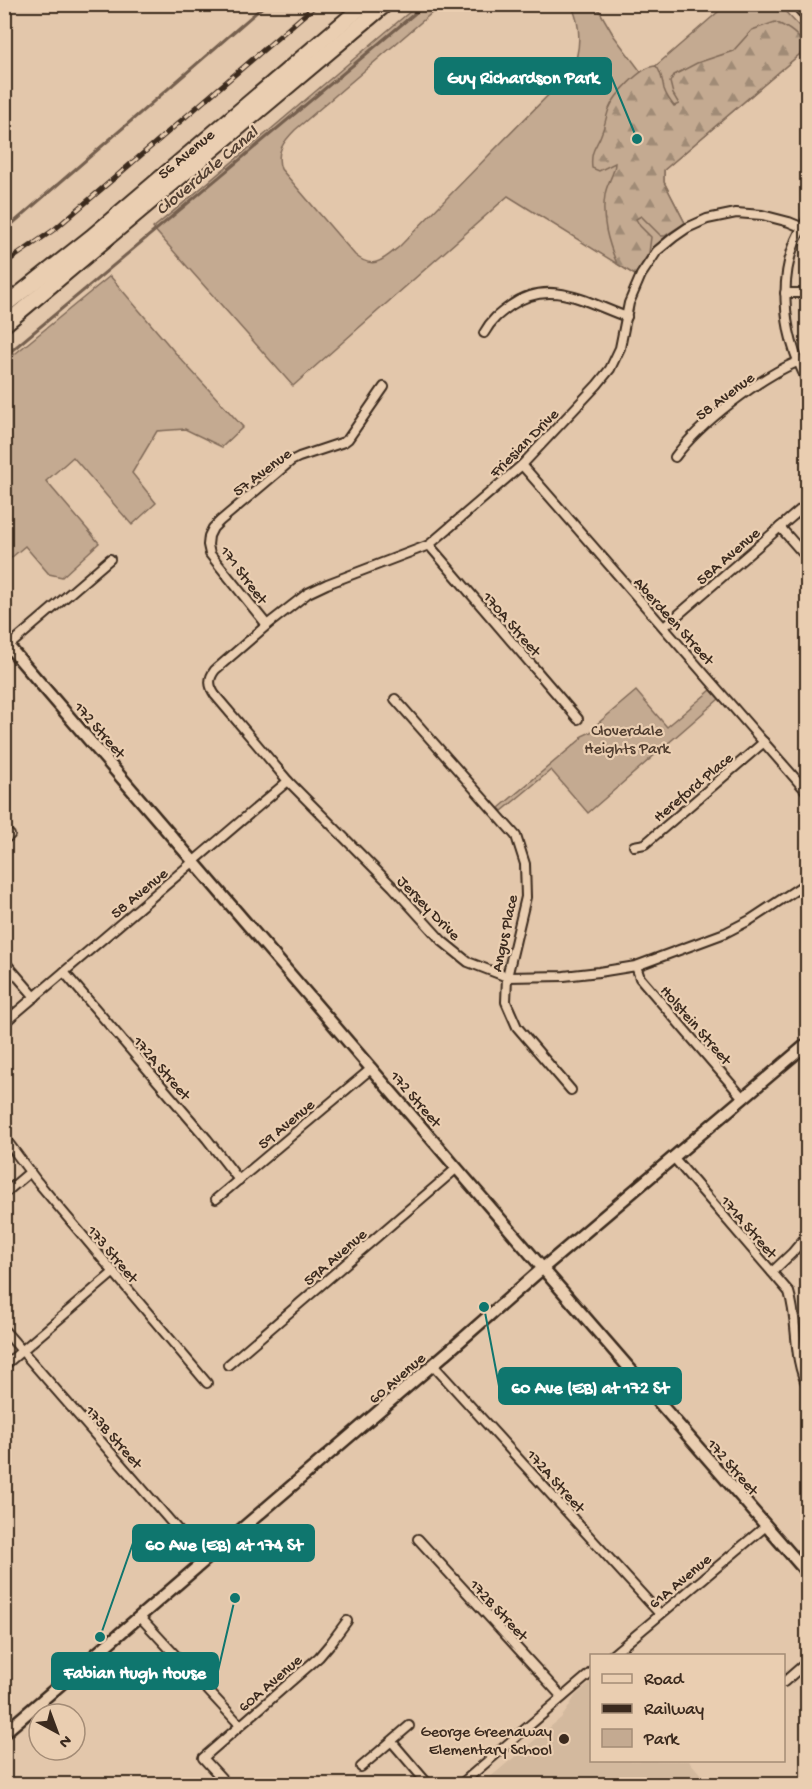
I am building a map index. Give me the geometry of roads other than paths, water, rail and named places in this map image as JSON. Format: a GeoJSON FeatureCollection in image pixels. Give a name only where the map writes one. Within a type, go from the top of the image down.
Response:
{"type":"FeatureCollection","features":[{"type":"Feature","properties":{"kind":"highway","name":"56 Avenue"},"geometry":{"type":"LineString","coordinates":[[4,306],[91,237],[365,4]]}},
{"type":"Feature","properties":{"kind":"highway","name":"56 Avenue"},"geometry":{"type":"LineString","coordinates":[[4,325],[386,4]]}},
{"type":"Feature","properties":{"kind":"street"},"geometry":{"type":"LineString","coordinates":[[797,4],[807,17]]}},
{"type":"Feature","properties":{"kind":"street","name":"Friesian Drive"},"geometry":{"type":"LineString","coordinates":[[211,677],[215,670],[299,599],[318,588],[429,545],[522,465],[610,369],[620,348],[634,288],[648,262],[664,245],[687,228],[707,219],[736,213],[762,215],[801,227]]}},
{"type":"Feature","properties":{"kind":"street"},"geometry":{"type":"LineString","coordinates":[[807,218],[801,227],[790,259],[785,293],[788,329],[797,362],[807,382]]}},
{"type":"Feature","properties":{"kind":"street"},"geometry":{"type":"LineString","coordinates":[[484,333],[489,323],[513,303],[541,293],[554,292],[572,295],[627,317]]}},
{"type":"Feature","properties":{"kind":"street"},"geometry":{"type":"LineString","coordinates":[[785,293],[807,293]]}},
{"type":"Feature","properties":{"kind":"street","name":"58 Avenue"},"geometry":{"type":"LineString","coordinates":[[675,457],[685,443],[730,404],[785,367],[797,362]]}},
{"type":"Feature","properties":{"kind":"street","name":"57 Avenue"},"geometry":{"type":"LineString","coordinates":[[209,536],[220,521],[283,467],[299,457],[339,445],[348,439],[384,387]]}},
{"type":"Feature","properties":{"kind":"street","name":"Aberdeen Street"},"geometry":{"type":"LineString","coordinates":[[522,465],[807,793]]}},
{"type":"Feature","properties":{"kind":"street","name":"58A Avenue"},"geometry":{"type":"LineString","coordinates":[[664,627],[807,503]]}},
{"type":"Feature","properties":{"kind":"street"},"geometry":{"type":"LineString","coordinates":[[780,527],[807,559]]}},
{"type":"Feature","properties":{"kind":"street","name":"171 Street"},"geometry":{"type":"LineString","coordinates":[[209,536],[210,554],[267,625]]}},
{"type":"Feature","properties":{"kind":"street","name":"170A Street"},"geometry":{"type":"LineString","coordinates":[[429,545],[578,718]]}},
{"type":"Feature","properties":{"kind":"street"},"geometry":{"type":"LineString","coordinates":[[6,646],[110,559]]}},
{"type":"Feature","properties":{"kind":"street","name":"172 Street"},"geometry":{"type":"LineString","coordinates":[[6,646],[195,861],[807,1574]]}},
{"type":"Feature","properties":{"kind":"street","name":"Jersey Drive"},"geometry":{"type":"LineString","coordinates":[[211,677],[209,684],[215,695],[288,782],[393,887],[442,941],[468,962],[507,977],[564,976],[636,966],[725,933],[750,921],[807,882]]}},
{"type":"Feature","properties":{"kind":"street","name":"Angus Place"},"geometry":{"type":"LineString","coordinates":[[395,699],[516,836],[525,864],[526,897],[507,977],[506,1002],[517,1027],[571,1090]]}},
{"type":"Feature","properties":{"kind":"street","name":"Hereford Place"},"geometry":{"type":"LineString","coordinates":[[634,846],[645,844],[764,742]]}},
{"type":"Feature","properties":{"kind":"street","name":"58 Avenue"},"geometry":{"type":"LineString","coordinates":[[4,1023],[288,782]]}},
{"type":"Feature","properties":{"kind":"street"},"geometry":{"type":"LineString","coordinates":[[4,961],[35,997]]}},
{"type":"Feature","properties":{"kind":"street","name":"Holstein Street"},"geometry":{"type":"LineString","coordinates":[[636,966],[640,978],[743,1098]]}},
{"type":"Feature","properties":{"kind":"street","name":"172A Street"},"geometry":{"type":"LineString","coordinates":[[64,972],[207,1139],[239,1180]]}},
{"type":"Feature","properties":{"kind":"street","name":"60 Avenue"},"geometry":{"type":"LineString","coordinates":[[4,1734],[807,1043]]}},
{"type":"Feature","properties":{"kind":"street","name":"59 Avenue"},"geometry":{"type":"LineString","coordinates":[[216,1199],[372,1068]]}},
{"type":"Feature","properties":{"kind":"street","name":"173 Street"},"geometry":{"type":"LineString","coordinates":[[4,1137],[30,1172],[207,1383]]}},
{"type":"Feature","properties":{"kind":"street","name":"171A Street"},"geometry":{"type":"LineString","coordinates":[[674,1158],[789,1292],[794,1307],[800,1372],[807,1387]]}},
{"type":"Feature","properties":{"kind":"street","name":"59A Avenue"},"geometry":{"type":"LineString","coordinates":[[228,1365],[457,1168]]}},
{"type":"Feature","properties":{"kind":"street"},"geometry":{"type":"LineString","coordinates":[[4,1194],[30,1172]]}},
{"type":"Feature","properties":{"kind":"street"},"geometry":{"type":"LineString","coordinates":[[772,1272],[792,1253],[807,1234]]}},
{"type":"Feature","properties":{"kind":"street"},"geometry":{"type":"LineString","coordinates":[[4,1366],[114,1272]]}},
{"type":"Feature","properties":{"kind":"street","name":"173B Street"},"geometry":{"type":"LineString","coordinates":[[4,1330],[205,1561]]}},
{"type":"Feature","properties":{"kind":"street","name":"172A Street"},"geometry":{"type":"LineString","coordinates":[[433,1365],[660,1614]]}},
{"type":"Feature","properties":{"kind":"street","name":"61A Avenue"},"geometry":{"type":"LineString","coordinates":[[613,1654],[765,1526]]}},
{"type":"Feature","properties":{"kind":"street","name":"172B Street"},"geometry":{"type":"LineString","coordinates":[[418,1539],[562,1697]]}},
{"type":"Feature","properties":{"kind":"street"},"geometry":{"type":"LineString","coordinates":[[140,1617],[240,1725]]}},
{"type":"Feature","properties":{"kind":"street","name":"60A Avenue"},"geometry":{"type":"LineString","coordinates":[[227,1785],[203,1758],[319,1657],[347,1621]]}},
{"type":"Feature","properties":{"kind":"street"},"geometry":{"type":"LineString","coordinates":[[785,1680],[807,1661]]}},
{"type":"Feature","properties":{"kind":"street"},"geometry":{"type":"LineString","coordinates":[[460,1785],[590,1673]]}},
{"type":"Feature","properties":{"kind":"street"},"geometry":{"type":"LineString","coordinates":[[361,1767],[409,1726]]}},
{"type":"Feature","properties":{"kind":"street"},"geometry":{"type":"LineString","coordinates":[[392,1742],[428,1785]]}},
{"type":"Feature","properties":{"kind":"waterway"},"geometry":{"type":"LineString","coordinates":[[4,231],[266,4]]}},
{"type":"Feature","properties":{"kind":"waterway","name":"Cloverdale Canal"},"geometry":{"type":"LineString","coordinates":[[4,357],[426,4]]}},
{"type":"Feature","properties":{"kind":"railway"},"geometry":{"type":"LineString","coordinates":[[4,264],[55,229],[317,4]]}},
{"type":"Feature","properties":{"kind":"place","name":"Guy Richardson Park"},"geometry":{"type":"Point","coordinates":[637,139]}},
{"type":"Feature","properties":{"kind":"place","name":"60 Ave (EB) at 172 St"},"geometry":{"type":"Point","coordinates":[484,1307]}},
{"type":"Feature","properties":{"kind":"place","name":"Fabian Hugh House"},"geometry":{"type":"Point","coordinates":[235,1598]}},
{"type":"Feature","properties":{"kind":"place","name":"60 Ave (EB) at 174 St"},"geometry":{"type":"Point","coordinates":[100,1637]}},
{"type":"Feature","properties":{"kind":"place","name":"George Greenaway Elementary School"},"geometry":{"type":"Point","coordinates":[564,1739]}},
{"type":"Feature","properties":{"kind":"park label","name":"Cloverdale Heights Park"},"geometry":{"type":"Point","coordinates":[627,738]}}]}
